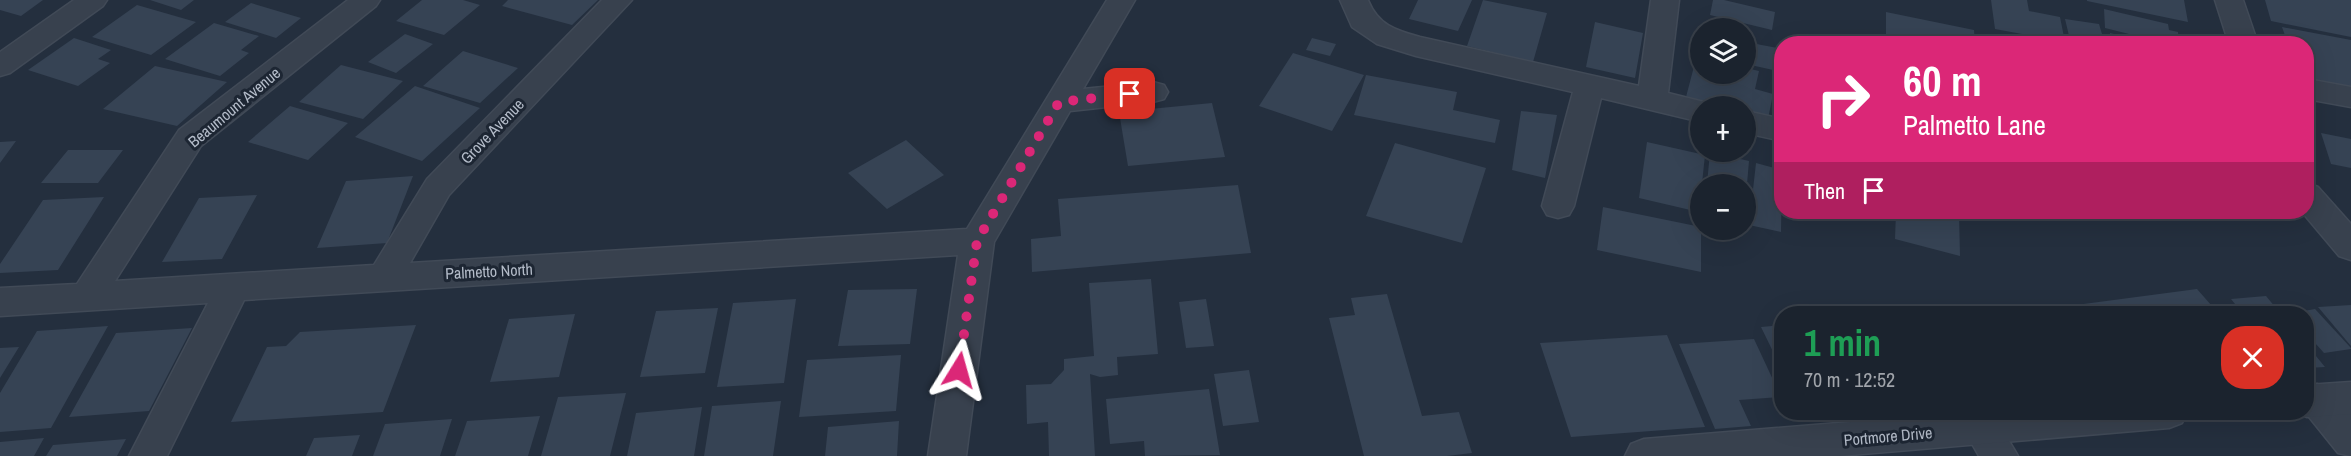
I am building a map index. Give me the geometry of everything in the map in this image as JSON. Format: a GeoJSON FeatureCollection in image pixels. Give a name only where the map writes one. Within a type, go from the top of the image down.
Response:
{"type":"FeatureCollection","features":[{"type":"Feature","properties":{"kind":"street"},"geometry":{"type":"LineString","coordinates":[[0,66],[93,0]]}},
{"type":"Feature","properties":{"kind":"street","name":"Beaumount Avenue"},"geometry":{"type":"LineString","coordinates":[[87,296],[190,138],[366,0]]}},
{"type":"Feature","properties":{"kind":"street","name":"Grove Avenue"},"geometry":{"type":"LineString","coordinates":[[385,277],[438,187],[618,0]]}},
{"type":"Feature","properties":{"kind":"street"},"geometry":{"type":"LineString","coordinates":[[947,456],[977,241],[1121,0]]}},
{"type":"Feature","properties":{"kind":"street"},"geometry":{"type":"LineString","coordinates":[[1354,0],[1362,21],[1387,37],[1416,46],[1690,109]]}},
{"type":"Feature","properties":{"kind":"street"},"geometry":{"type":"LineString","coordinates":[[1652,100],[1665,0]]}},
{"type":"Feature","properties":{"kind":"street"},"geometry":{"type":"LineString","coordinates":[[2229,0],[2241,36]]}},
{"type":"Feature","properties":{"kind":"street"},"geometry":{"type":"LineString","coordinates":[[1558,206],[1589,86]]}},
{"type":"Feature","properties":{"kind":"street"},"geometry":{"type":"LineString","coordinates":[[2314,90],[2351,97]]}},
{"type":"Feature","properties":{"kind":"street"},"geometry":{"type":"LineString","coordinates":[[1059,102],[1154,92]]}},
{"type":"Feature","properties":{"kind":"street"},"geometry":{"type":"LineString","coordinates":[[1756,124],[1774,128]]}},
{"type":"Feature","properties":{"kind":"street"},"geometry":{"type":"LineString","coordinates":[[2314,203],[2351,247]]}},
{"type":"Feature","properties":{"kind":"street","name":"Palmetto North"},"geometry":{"type":"LineString","coordinates":[[0,302],[977,241]]}},
{"type":"Feature","properties":{"kind":"street"},"geometry":{"type":"LineString","coordinates":[[148,456],[233,287]]}},
{"type":"Feature","properties":{"kind":"street"},"geometry":{"type":"LineString","coordinates":[[2325,400],[2351,441]]}},
{"type":"Feature","properties":{"kind":"street","name":"Portmore Drive"},"geometry":{"type":"LineString","coordinates":[[1644,456],[1991,442],[2122,420]]}},
{"type":"Feature","properties":{"kind":"building"},"geometry":{"type":"Polygon","coordinates":[[[0,0],[43,0],[21,16],[0,10],[0,0]]]}},
{"type":"Feature","properties":{"kind":"building"},"geometry":{"type":"Polygon","coordinates":[[[150,0],[194,0],[181,10],[150,0]]]}},
{"type":"Feature","properties":{"kind":"building"},"geometry":{"type":"Polygon","coordinates":[[[422,0],[463,0],[480,5],[444,35],[396,21],[422,0]]]}},
{"type":"Feature","properties":{"kind":"building"},"geometry":{"type":"Polygon","coordinates":[[[508,0],[598,0],[572,25],[502,6],[508,0]]]}},
{"type":"Feature","properties":{"kind":"building"},"geometry":{"type":"Polygon","coordinates":[[[1418,0],[1472,0],[1458,31],[1409,19],[1418,0]]]}},
{"type":"Feature","properties":{"kind":"building"},"geometry":{"type":"Polygon","coordinates":[[[1483,0],[1547,13],[1533,62],[1467,46],[1483,0]]]}},
{"type":"Feature","properties":{"kind":"building"},"geometry":{"type":"Polygon","coordinates":[[[1713,0],[1724,0],[1775,12],[1772,30],[1756,26],[1756,18],[1722,18],[1710,15],[1713,0]]]}},
{"type":"Feature","properties":{"kind":"building"},"geometry":{"type":"Polygon","coordinates":[[[1991,0],[2027,0],[2029,11],[2060,17],[2064,36],[2033,36],[1995,29],[1991,0]]]}},
{"type":"Feature","properties":{"kind":"building"},"geometry":{"type":"Polygon","coordinates":[[[2184,0],[2188,22],[2087,1],[2184,0]]]}},
{"type":"Feature","properties":{"kind":"building"},"geometry":{"type":"Polygon","coordinates":[[[2265,0],[2351,0],[2351,37],[2271,21],[2265,0]]]}},
{"type":"Feature","properties":{"kind":"building"},"geometry":{"type":"Polygon","coordinates":[[[251,3],[301,18],[276,38],[225,22],[251,3]]]}},
{"type":"Feature","properties":{"kind":"building"},"geometry":{"type":"Polygon","coordinates":[[[137,5],[196,22],[151,55],[92,37],[137,5]]]}},
{"type":"Feature","properties":{"kind":"building"},"geometry":{"type":"Polygon","coordinates":[[[2104,9],[2168,24],[2169,30],[2178,32],[2178,36],[2137,36],[2105,28],[2104,9]]]}},
{"type":"Feature","properties":{"kind":"building"},"geometry":{"type":"Polygon","coordinates":[[[1886,12],[1974,30],[1974,36],[1886,36],[1886,12]]]}},
{"type":"Feature","properties":{"kind":"building"},"geometry":{"type":"Polygon","coordinates":[[[2065,19],[2099,24],[2103,36],[2069,36],[2065,19]]]}},
{"type":"Feature","properties":{"kind":"building"},"geometry":{"type":"Polygon","coordinates":[[[1595,22],[1643,33],[1635,78],[1586,67],[1595,22]]]}},
{"type":"Feature","properties":{"kind":"building"},"geometry":{"type":"Polygon","coordinates":[[[214,23],[259,36],[241,50],[249,53],[220,76],[165,59],[214,23]]]}},
{"type":"Feature","properties":{"kind":"building"},"geometry":{"type":"Polygon","coordinates":[[[2282,27],[2351,40],[2351,92],[2314,84],[2314,36],[2285,36],[2282,27]]]}},
{"type":"Feature","properties":{"kind":"building"},"geometry":{"type":"Polygon","coordinates":[[[405,34],[433,44],[396,73],[368,62],[405,34]]]}},
{"type":"Feature","properties":{"kind":"building"},"geometry":{"type":"Polygon","coordinates":[[[74,38],[111,50],[98,59],[110,63],[78,86],[28,70],[74,38]]]}},
{"type":"Feature","properties":{"kind":"building"},"geometry":{"type":"Polygon","coordinates":[[[1312,38],[1336,44],[1330,56],[1306,50],[1312,38]]]}},
{"type":"Feature","properties":{"kind":"building"},"geometry":{"type":"Polygon","coordinates":[[[1756,44],[1774,47],[1774,70],[1756,66],[1756,44]]]}},
{"type":"Feature","properties":{"kind":"building"},"geometry":{"type":"Polygon","coordinates":[[[463,51],[518,68],[480,103],[423,86],[463,51]]]}},
{"type":"Feature","properties":{"kind":"building"},"geometry":{"type":"Polygon","coordinates":[[[1293,53],[1364,75],[1332,131],[1259,106],[1293,53]]]}},
{"type":"Feature","properties":{"kind":"building"},"geometry":{"type":"Polygon","coordinates":[[[341,65],[403,81],[363,119],[299,102],[341,65]]]}},
{"type":"Feature","properties":{"kind":"building"},"geometry":{"type":"Polygon","coordinates":[[[155,66],[227,82],[177,126],[103,109],[155,66]]]}},
{"type":"Feature","properties":{"kind":"building"},"geometry":{"type":"Polygon","coordinates":[[[1756,70],[1759,71],[1755,89],[1773,94],[1768,119],[1756,116],[1756,96],[1686,97],[1690,82],[1690,84],[1756,84],[1756,70]]]}},
{"type":"Feature","properties":{"kind":"building"},"geometry":{"type":"Polygon","coordinates":[[[1366,75],[1457,92],[1453,110],[1500,120],[1495,143],[1354,115],[1366,75]]]}},
{"type":"Feature","properties":{"kind":"building"},"geometry":{"type":"Polygon","coordinates":[[[415,86],[480,108],[422,161],[355,137],[415,86]]]}},
{"type":"Feature","properties":{"kind":"building"},"geometry":{"type":"Polygon","coordinates":[[[1212,103],[1225,157],[1128,166],[1119,112],[1212,103]]]}},
{"type":"Feature","properties":{"kind":"building"},"geometry":{"type":"Polygon","coordinates":[[[290,106],[348,123],[308,160],[248,142],[290,106]]]}},
{"type":"Feature","properties":{"kind":"building"},"geometry":{"type":"Polygon","coordinates":[[[1521,111],[1557,115],[1545,178],[1512,170],[1521,111]]]}},
{"type":"Feature","properties":{"kind":"building"},"geometry":{"type":"Polygon","coordinates":[[[2321,133],[2351,139],[2351,168],[2331,164],[2321,133]]]}},
{"type":"Feature","properties":{"kind":"building"},"geometry":{"type":"Polygon","coordinates":[[[906,140],[944,175],[887,209],[848,173],[906,140]]]}},
{"type":"Feature","properties":{"kind":"building"},"geometry":{"type":"Polygon","coordinates":[[[16,141],[0,163],[0,142],[16,141]]]}},
{"type":"Feature","properties":{"kind":"building"},"geometry":{"type":"Polygon","coordinates":[[[1647,142],[1690,152],[1690,162],[1704,162],[1703,174],[1690,174],[1690,210],[1639,198],[1647,142]]]}},
{"type":"Feature","properties":{"kind":"building"},"geometry":{"type":"Polygon","coordinates":[[[1395,143],[1486,168],[1462,243],[1366,216],[1395,143]]]}},
{"type":"Feature","properties":{"kind":"building"},"geometry":{"type":"Polygon","coordinates":[[[68,150],[123,150],[98,183],[41,183],[68,150]]]}},
{"type":"Feature","properties":{"kind":"building"},"geometry":{"type":"Polygon","coordinates":[[[1709,162],[1749,162],[1748,174],[1708,174],[1709,162]]]}},
{"type":"Feature","properties":{"kind":"building"},"geometry":{"type":"Polygon","coordinates":[[[1756,163],[1774,168],[1774,219],[1781,219],[1781,232],[1756,227],[1756,163]]]}},
{"type":"Feature","properties":{"kind":"building"},"geometry":{"type":"Polygon","coordinates":[[[413,176],[387,243],[317,248],[346,181],[413,176]]]}},
{"type":"Feature","properties":{"kind":"building"},"geometry":{"type":"Polygon","coordinates":[[[1238,185],[1251,253],[1032,272],[1031,239],[1061,236],[1058,199],[1238,185]]]}},
{"type":"Feature","properties":{"kind":"building"},"geometry":{"type":"Polygon","coordinates":[[[257,195],[222,259],[162,262],[199,198],[257,195]]]}},
{"type":"Feature","properties":{"kind":"building"},"geometry":{"type":"Polygon","coordinates":[[[104,197],[58,270],[0,273],[0,264],[43,200],[104,197]]]}},
{"type":"Feature","properties":{"kind":"building"},"geometry":{"type":"Polygon","coordinates":[[[1603,207],[1690,225],[1690,240],[1701,240],[1701,272],[1597,250],[1603,207]]]}},
{"type":"Feature","properties":{"kind":"building"},"geometry":{"type":"Polygon","coordinates":[[[1896,219],[1959,219],[1960,256],[1895,239],[1896,219]]]}},
{"type":"Feature","properties":{"kind":"building"},"geometry":{"type":"Polygon","coordinates":[[[1151,279],[1158,354],[1117,357],[1118,375],[1100,377],[1090,374],[1095,456],[1049,456],[1048,422],[1027,424],[1026,385],[1051,384],[1064,370],[1064,359],[1094,356],[1089,283],[1151,279]]]}},
{"type":"Feature","properties":{"kind":"building"},"geometry":{"type":"Polygon","coordinates":[[[917,289],[910,344],[838,346],[848,290],[917,289]]]}},
{"type":"Feature","properties":{"kind":"building"},"geometry":{"type":"Polygon","coordinates":[[[2197,289],[2212,306],[2077,306],[2197,289]]]}},
{"type":"Feature","properties":{"kind":"building"},"geometry":{"type":"Polygon","coordinates":[[[1387,294],[1422,416],[1459,412],[1472,453],[1447,456],[1364,456],[1329,318],[1355,315],[1351,298],[1387,294]]]}},
{"type":"Feature","properties":{"kind":"building"},"geometry":{"type":"Polygon","coordinates":[[[2266,296],[2274,306],[2237,306],[2231,299],[2266,296]]]}},
{"type":"Feature","properties":{"kind":"building"},"geometry":{"type":"Polygon","coordinates":[[[796,299],[784,383],[717,387],[733,303],[796,299]]]}},
{"type":"Feature","properties":{"kind":"building"},"geometry":{"type":"Polygon","coordinates":[[[1206,299],[1214,346],[1186,348],[1179,302],[1206,299]]]}},
{"type":"Feature","properties":{"kind":"building"},"geometry":{"type":"Polygon","coordinates":[[[2030,304],[2031,306],[1991,306],[2030,304]]]}},
{"type":"Feature","properties":{"kind":"building"},"geometry":{"type":"Polygon","coordinates":[[[2351,305],[2351,346],[2318,307],[2351,305]]]}},
{"type":"Feature","properties":{"kind":"building"},"geometry":{"type":"Polygon","coordinates":[[[718,308],[705,373],[640,377],[656,311],[718,308]]]}},
{"type":"Feature","properties":{"kind":"building"},"geometry":{"type":"Polygon","coordinates":[[[2314,309],[2351,349],[2324,353],[2314,342],[2314,309]]]}},
{"type":"Feature","properties":{"kind":"building"},"geometry":{"type":"Polygon","coordinates":[[[575,314],[559,377],[490,382],[509,319],[575,314]]]}},
{"type":"Feature","properties":{"kind":"building"},"geometry":{"type":"Polygon","coordinates":[[[416,325],[383,412],[231,422],[267,347],[286,346],[300,332],[416,325]]]}},
{"type":"Feature","properties":{"kind":"building"},"geometry":{"type":"Polygon","coordinates":[[[108,326],[51,428],[0,432],[0,393],[37,331],[108,326]]]}},
{"type":"Feature","properties":{"kind":"building"},"geometry":{"type":"Polygon","coordinates":[[[1774,326],[1774,354],[1761,327],[1774,326]]]}},
{"type":"Feature","properties":{"kind":"building"},"geometry":{"type":"Polygon","coordinates":[[[192,328],[149,411],[69,417],[116,333],[192,328]]]}},
{"type":"Feature","properties":{"kind":"building"},"geometry":{"type":"Polygon","coordinates":[[[1667,335],[1705,427],[1571,437],[1540,343],[1667,335]]]}},
{"type":"Feature","properties":{"kind":"building"},"geometry":{"type":"Polygon","coordinates":[[[1754,339],[1774,382],[1774,398],[1739,400],[1751,426],[1715,429],[1679,344],[1754,339]]]}},
{"type":"Feature","properties":{"kind":"building"},"geometry":{"type":"Polygon","coordinates":[[[19,347],[0,378],[0,348],[19,347]]]}},
{"type":"Feature","properties":{"kind":"building"},"geometry":{"type":"Polygon","coordinates":[[[2314,354],[2325,367],[2314,368],[2314,354]]]}},
{"type":"Feature","properties":{"kind":"building"},"geometry":{"type":"Polygon","coordinates":[[[901,355],[896,411],[799,417],[807,360],[901,355]]]}},
{"type":"Feature","properties":{"kind":"building"},"geometry":{"type":"Polygon","coordinates":[[[1249,370],[1259,422],[1223,426],[1214,374],[1249,370]]]}},
{"type":"Feature","properties":{"kind":"building"},"geometry":{"type":"Polygon","coordinates":[[[1209,389],[1220,455],[1145,456],[1144,441],[1110,444],[1106,399],[1209,389]]]}},
{"type":"Feature","properties":{"kind":"building"},"geometry":{"type":"Polygon","coordinates":[[[626,393],[610,456],[541,456],[558,397],[626,393]]]}},
{"type":"Feature","properties":{"kind":"building"},"geometry":{"type":"Polygon","coordinates":[[[781,401],[773,456],[704,456],[712,406],[781,401]]]}},
{"type":"Feature","properties":{"kind":"building"},"geometry":{"type":"Polygon","coordinates":[[[702,407],[694,456],[627,456],[636,413],[702,407]]]}},
{"type":"Feature","properties":{"kind":"building"},"geometry":{"type":"Polygon","coordinates":[[[540,416],[528,456],[455,456],[467,421],[540,416]]]}},
{"type":"Feature","properties":{"kind":"building"},"geometry":{"type":"Polygon","coordinates":[[[452,419],[440,456],[373,456],[385,424],[452,419]]]}},
{"type":"Feature","properties":{"kind":"building"},"geometry":{"type":"Polygon","coordinates":[[[899,421],[897,456],[825,456],[828,427],[899,421]]]}},
{"type":"Feature","properties":{"kind":"building"},"geometry":{"type":"Polygon","coordinates":[[[360,435],[352,456],[306,456],[314,438],[360,435]]]}},
{"type":"Feature","properties":{"kind":"building"},"geometry":{"type":"Polygon","coordinates":[[[44,438],[34,456],[0,456],[0,442],[44,438]]]}},
{"type":"Feature","properties":{"kind":"building"},"geometry":{"type":"Polygon","coordinates":[[[126,439],[117,456],[46,456],[53,445],[126,439]]]}},
{"type":"Feature","properties":{"kind":"route"},"geometry":{"type":"LineString","coordinates":[[959,370],[977,241],[1059,102],[1130,94]]}}]}
